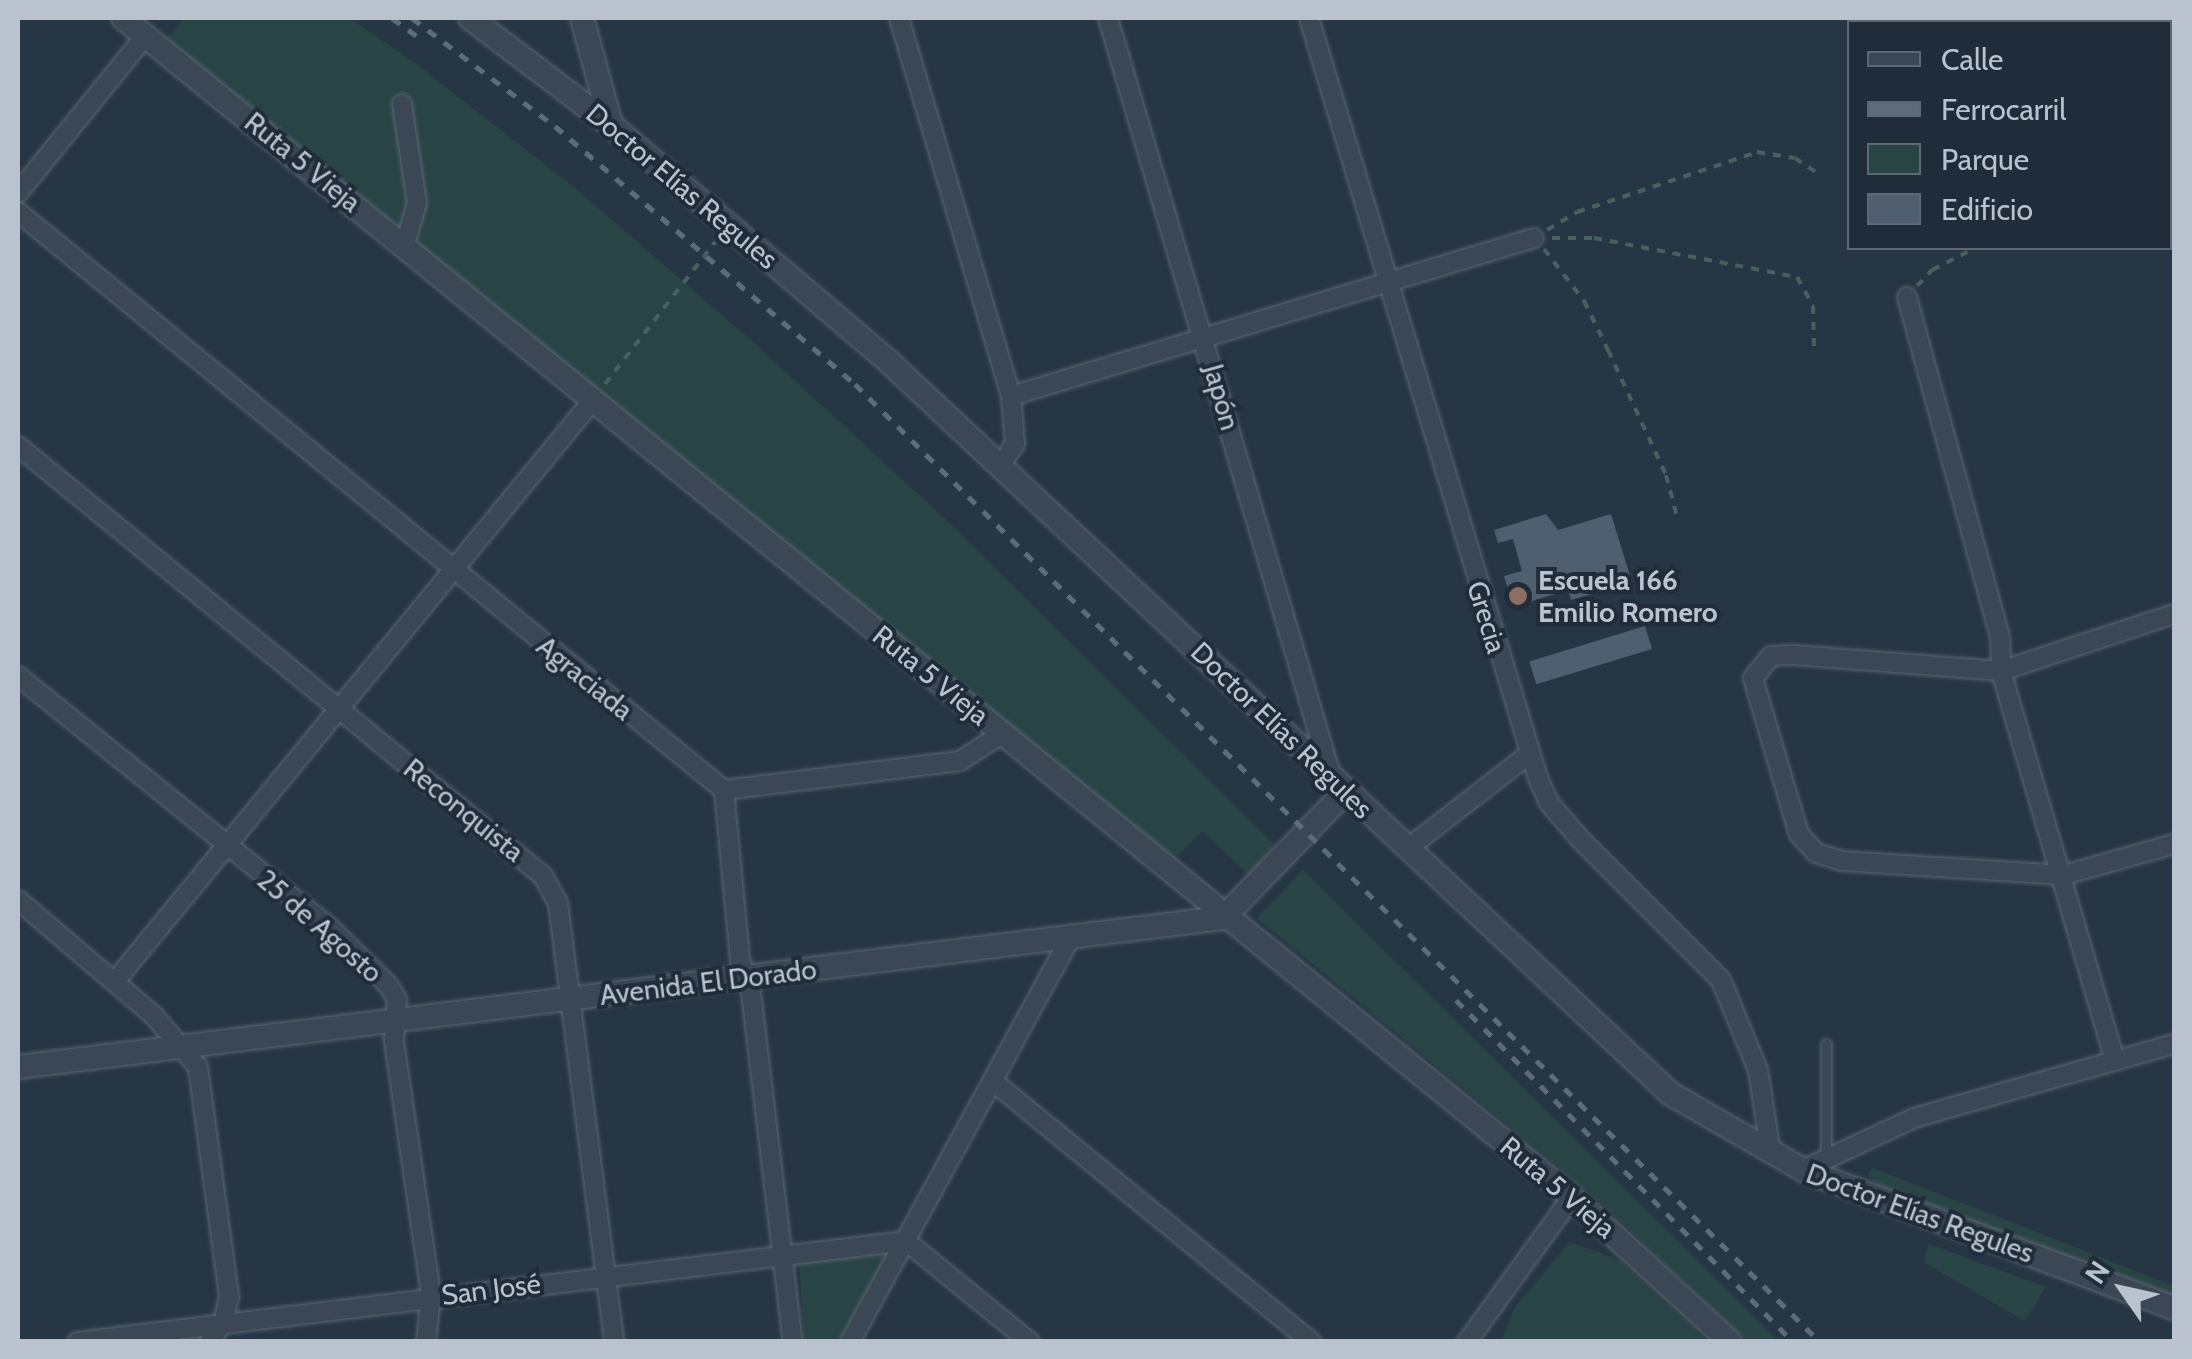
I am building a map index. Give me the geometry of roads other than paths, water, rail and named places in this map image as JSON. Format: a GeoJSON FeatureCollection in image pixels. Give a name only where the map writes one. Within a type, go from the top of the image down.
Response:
{"type":"FeatureCollection","features":[{"type":"Feature","properties":{"kind":"street","name":"Ruta 5 Vieja"},"geometry":{"type":"LineString","coordinates":[[123,18],[405,244],[1223,918],[1572,1197],[1730,1342]]}},
{"type":"Feature","properties":{"kind":"street","name":"Doctor Elías Regules"},"geometry":{"type":"LineString","coordinates":[[470,18],[612,125],[730,224],[999,467],[1635,1066],[1691,1109],[1804,1170],[2174,1308]]}},
{"type":"Feature","properties":{"kind":"street"},"geometry":{"type":"LineString","coordinates":[[582,18],[612,125]]}},
{"type":"Feature","properties":{"kind":"street"},"geometry":{"type":"LineString","coordinates":[[899,18],[1011,396],[1015,444],[999,467]]}},
{"type":"Feature","properties":{"kind":"street","name":"Japón"},"geometry":{"type":"LineString","coordinates":[[1108,18],[1339,785]]}},
{"type":"Feature","properties":{"kind":"street","name":"Grecia"},"geometry":{"type":"LineString","coordinates":[[1309,18],[1385,286],[1529,754],[1549,803],[1721,980],[1758,1070],[1771,1154]]}},
{"type":"Feature","properties":{"kind":"street"},"geometry":{"type":"LineString","coordinates":[[18,193],[145,36]]}},
{"type":"Feature","properties":{"kind":"street"},"geometry":{"type":"LineString","coordinates":[[402,104],[417,204],[405,244]]}},
{"type":"Feature","properties":{"kind":"street","name":"Agraciada"},"geometry":{"type":"LineString","coordinates":[[18,212],[724,790]]}},
{"type":"Feature","properties":{"kind":"street"},"geometry":{"type":"LineString","coordinates":[[1011,396],[1205,341],[1534,238]]}},
{"type":"Feature","properties":{"kind":"street"},"geometry":{"type":"LineString","coordinates":[[1906,297],[2000,637],[2001,671],[2064,875],[2115,1060]]}},
{"type":"Feature","properties":{"kind":"street"},"geometry":{"type":"LineString","coordinates":[[116,980],[592,400]]}},
{"type":"Feature","properties":{"kind":"street","name":"Reconquista"},"geometry":{"type":"LineString","coordinates":[[18,446],[543,876],[558,903],[614,1342]]}},
{"type":"Feature","properties":{"kind":"street"},"geometry":{"type":"LineString","coordinates":[[2174,614],[2001,671],[1791,654],[1758,665],[1755,692],[1800,834],[1816,853],[1842,861],[2064,875],[2174,844]]}},
{"type":"Feature","properties":{"kind":"street","name":"25 de Agosto"},"geometry":{"type":"LineString","coordinates":[[18,676],[380,973],[397,1000],[394,1040],[430,1296],[426,1342]]}},
{"type":"Feature","properties":{"kind":"street"},"geometry":{"type":"LineString","coordinates":[[792,1342],[724,790],[960,762],[1003,734]]}},
{"type":"Feature","properties":{"kind":"street"},"geometry":{"type":"LineString","coordinates":[[1407,849],[1529,754]]}},
{"type":"Feature","properties":{"kind":"street"},"geometry":{"type":"LineString","coordinates":[[1223,918],[1339,785]]}},
{"type":"Feature","properties":{"kind":"street"},"geometry":{"type":"LineString","coordinates":[[18,900],[116,980],[182,1044],[198,1067],[229,1296],[223,1322],[209,1342]]}},
{"type":"Feature","properties":{"kind":"street","name":"Avenida El Dorado"},"geometry":{"type":"LineString","coordinates":[[18,1067],[1223,918]]}},
{"type":"Feature","properties":{"kind":"street"},"geometry":{"type":"LineString","coordinates":[[850,1342],[1072,936]]}},
{"type":"Feature","properties":{"kind":"street"},"geometry":{"type":"LineString","coordinates":[[1804,1170],[1826,1156],[1914,1118],[2174,1044]]}},
{"type":"Feature","properties":{"kind":"street"},"geometry":{"type":"LineString","coordinates":[[995,1083],[1312,1342]]}},
{"type":"Feature","properties":{"kind":"street"},"geometry":{"type":"LineString","coordinates":[[1468,1342],[1572,1197]]}},
{"type":"Feature","properties":{"kind":"street"},"geometry":{"type":"LineString","coordinates":[[906,1240],[1030,1342]]}},
{"type":"Feature","properties":{"kind":"street","name":"San José"},"geometry":{"type":"LineString","coordinates":[[77,1342],[906,1240]]}},
{"type":"Feature","properties":{"kind":"lane"},"geometry":{"type":"LineString","coordinates":[[1826,1044],[1826,1156]]}},
{"type":"Feature","properties":{"kind":"railway"},"geometry":{"type":"LineString","coordinates":[[392,18],[420,38]]}},
{"type":"Feature","properties":{"kind":"railway"},"geometry":{"type":"LineString","coordinates":[[412,18],[555,126],[855,384],[1820,1342]]}},
{"type":"Feature","properties":{"kind":"railway"},"geometry":{"type":"LineString","coordinates":[[1456,1000],[1793,1342]]}},
{"type":"Feature","properties":{"kind":"place","name":"Escuela 166 Emilio Romero"},"geometry":{"type":"Point","coordinates":[1518,596]}}]}
